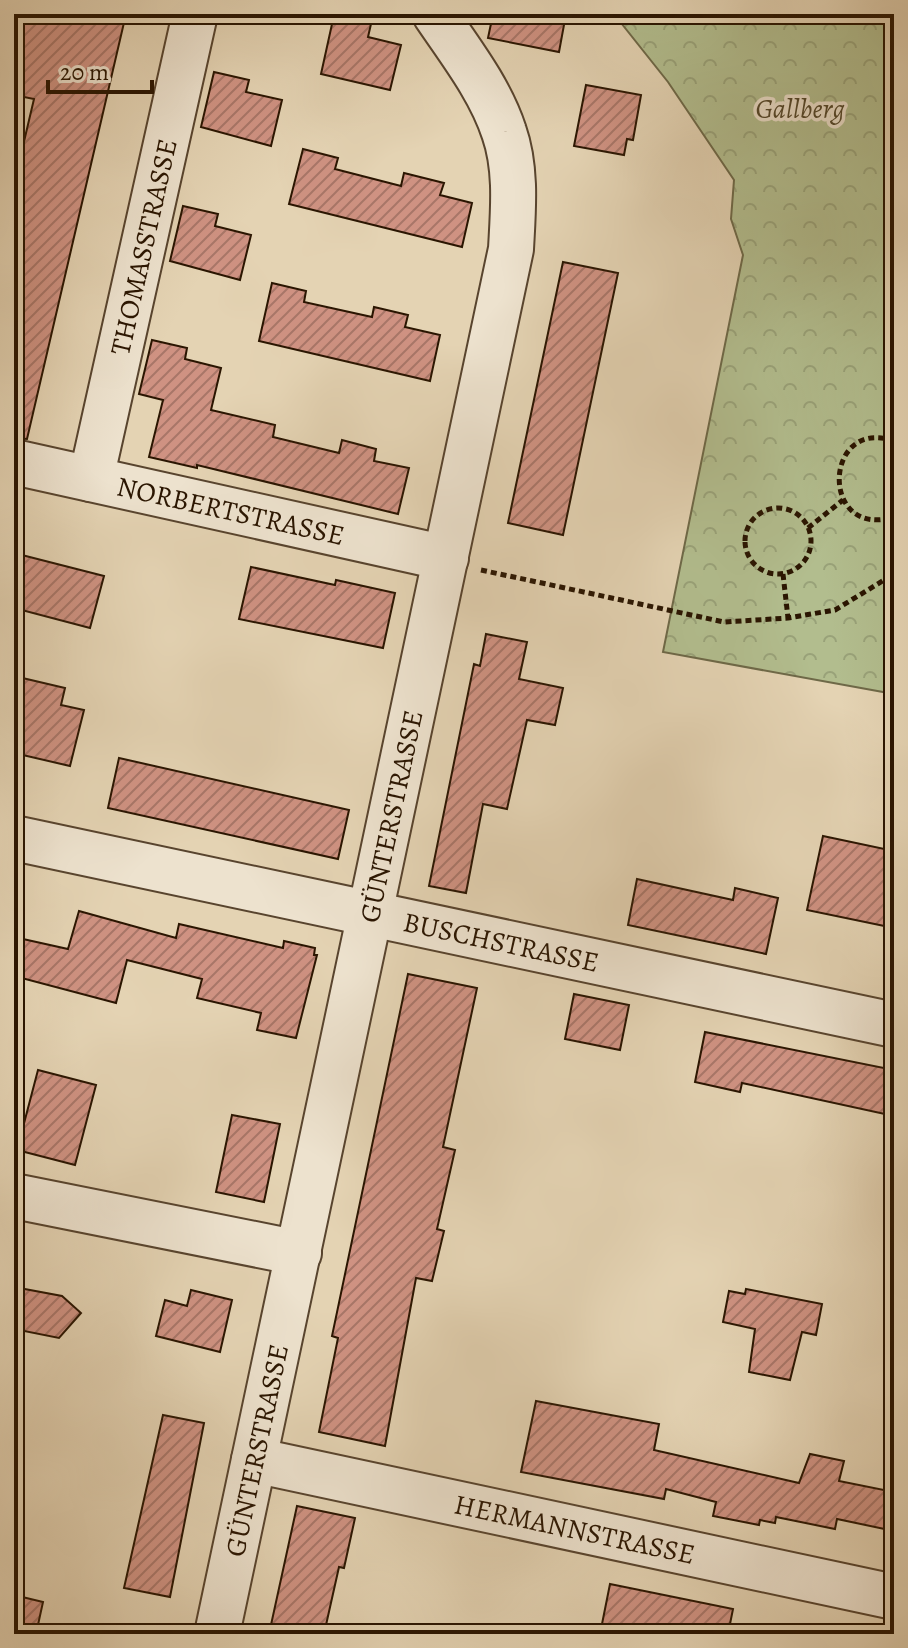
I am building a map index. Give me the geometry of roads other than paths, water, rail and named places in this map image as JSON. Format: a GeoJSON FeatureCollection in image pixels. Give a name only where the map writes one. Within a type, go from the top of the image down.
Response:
{"type":"FeatureCollection","features":[{"type":"Feature","properties":{"kind":"street","name":"THOMASSTRASSE"},"geometry":{"type":"LineString","coordinates":[[91,479],[195,14]]}},
{"type":"Feature","properties":{"kind":"street","name":"GÜNTERSTRASSE"},"geometry":{"type":"LineString","coordinates":[[217,1634],[372,916],[511,249],[514,190],[505,132],[477,76],[435,14]]}},
{"type":"Feature","properties":{"kind":"street","name":"NORBERTSTRASSE"},"geometry":{"type":"LineString","coordinates":[[14,462],[446,558]]}},
{"type":"Feature","properties":{"kind":"street","name":"BUSCHSTRASSE"},"geometry":{"type":"LineString","coordinates":[[14,838],[894,1025]]}},
{"type":"Feature","properties":{"kind":"street"},"geometry":{"type":"LineString","coordinates":[[14,1196],[299,1253]]}},
{"type":"Feature","properties":{"kind":"street","name":"HERMANNSTRASSE"},"geometry":{"type":"LineString","coordinates":[[254,1460],[894,1597]]}},
{"type":"Feature","properties":{"kind":"park label","name":"Gallberg"},"geometry":{"type":"Point","coordinates":[800,108]}}]}
